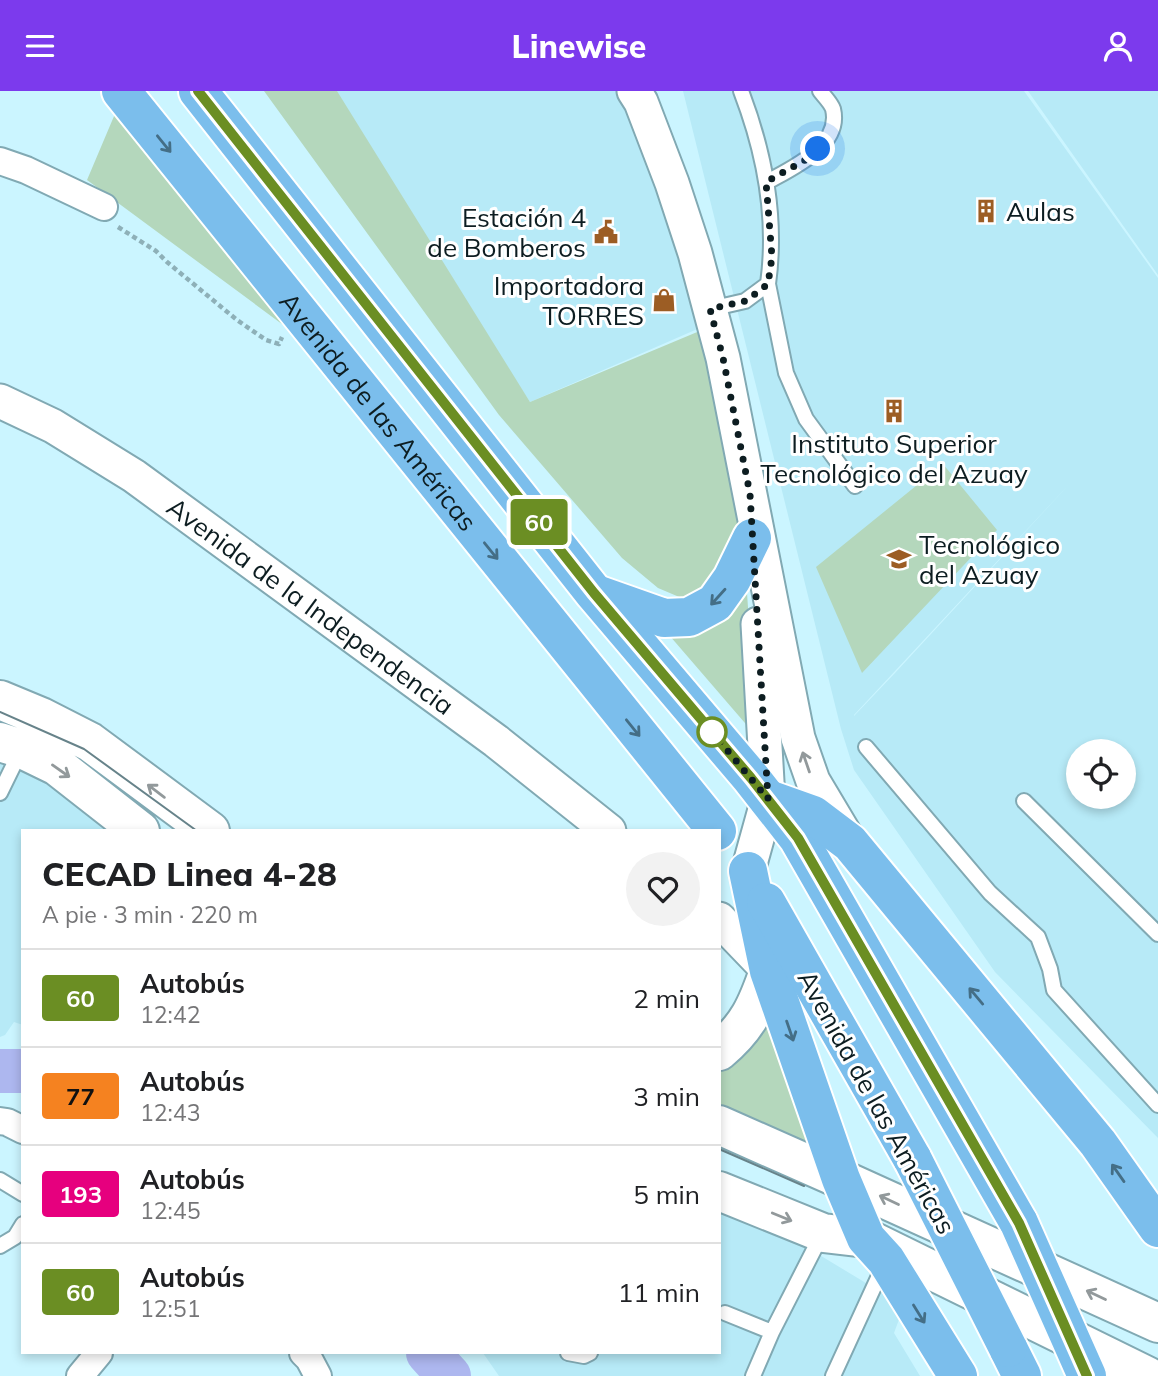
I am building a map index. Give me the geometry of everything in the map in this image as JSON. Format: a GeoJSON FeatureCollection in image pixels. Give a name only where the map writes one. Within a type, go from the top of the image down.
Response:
{"type":"FeatureCollection","features":[{"type":"Feature","properties":{"kind":"main road","name":"Avenida de las Américas"},"geometry":{"type":"LineString","coordinates":[[121,91],[715,829]]}},
{"type":"Feature","properties":{"kind":"main road"},"geometry":{"type":"LineString","coordinates":[[198,91],[594,593],[798,838],[1019,1223],[1087,1376]]}},
{"type":"Feature","properties":{"kind":"main road"},"geometry":{"type":"LineString","coordinates":[[594,593],[664,618],[689,617],[715,603],[732,579],[752,538]]}},
{"type":"Feature","properties":{"kind":"main road"},"geometry":{"type":"LineString","coordinates":[[0,700],[90,741],[208,829]]}},
{"type":"Feature","properties":{"kind":"main road"},"geometry":{"type":"LineString","coordinates":[[11,745],[57,767],[137,829]]}},
{"type":"Feature","properties":{"kind":"main road"},"geometry":{"type":"LineString","coordinates":[[768,799],[813,815],[850,843],[1098,1143],[1158,1228]]}},
{"type":"Feature","properties":{"kind":"main road","name":"Avenida de las Américas"},"geometry":{"type":"LineString","coordinates":[[721,837],[748,871],[913,1160],[1015,1362]]}},
{"type":"Feature","properties":{"kind":"main road"},"geometry":{"type":"LineString","coordinates":[[748,871],[769,971],[841,1179],[876,1249],[958,1376]]}},
{"type":"Feature","properties":{"kind":"main road"},"geometry":{"type":"LineString","coordinates":[[721,1049],[748,1021],[760,998],[769,971]]}},
{"type":"Feature","properties":{"kind":"main road"},"geometry":{"type":"LineString","coordinates":[[721,1126],[1158,1323]]}},
{"type":"Feature","properties":{"kind":"main road"},"geometry":{"type":"LineString","coordinates":[[721,1192],[822,1233],[876,1249],[1147,1376]]}},
{"type":"Feature","properties":{"kind":"street"},"geometry":{"type":"LineString","coordinates":[[634,91],[641,102],[672,183],[695,253],[723,358],[798,738],[813,781],[850,843]]}},
{"type":"Feature","properties":{"kind":"street"},"geometry":{"type":"LineString","coordinates":[[0,161],[26,170],[104,207]]}},
{"type":"Feature","properties":{"kind":"street","name":"Avenida de la Independencia"},"geometry":{"type":"LineString","coordinates":[[0,401],[53,426],[134,476],[496,741],[606,829]]}},
{"type":"Feature","properties":{"kind":"street"},"geometry":{"type":"LineString","coordinates":[[748,871],[768,799],[750,494]]}},
{"type":"Feature","properties":{"kind":"street"},"geometry":{"type":"LineString","coordinates":[[721,921],[769,971]]}},
{"type":"Feature","properties":{"kind":"street"},"geometry":{"type":"LineString","coordinates":[[0,1121],[21,1129]]}},
{"type":"Feature","properties":{"kind":"street"},"geometry":{"type":"LineString","coordinates":[[80,1376],[98,1354]]}},
{"type":"Feature","properties":{"kind":"street"},"geometry":{"type":"LineString","coordinates":[[304,1354],[317,1376]]}},
{"type":"Feature","properties":{"kind":"lane"},"geometry":{"type":"LineString","coordinates":[[741,91],[753,123],[766,182],[772,257],[768,284],[786,373],[806,419],[855,487]]}},
{"type":"Feature","properties":{"kind":"lane"},"geometry":{"type":"LineString","coordinates":[[766,182],[807,159],[828,140],[833,123],[833,108],[820,91]]}},
{"type":"Feature","properties":{"kind":"lane"},"geometry":{"type":"LineString","coordinates":[[710,309],[746,301],[768,284]]}},
{"type":"Feature","properties":{"kind":"lane"},"geometry":{"type":"LineString","coordinates":[[0,793],[11,745]]}},
{"type":"Feature","properties":{"kind":"lane"},"geometry":{"type":"LineString","coordinates":[[866,747],[990,893],[1038,937],[1050,969],[1054,990],[1158,1105]]}},
{"type":"Feature","properties":{"kind":"lane"},"geometry":{"type":"LineString","coordinates":[[1024,801],[1158,934]]}},
{"type":"Feature","properties":{"kind":"lane"},"geometry":{"type":"LineString","coordinates":[[0,1180],[21,1193]]}},
{"type":"Feature","properties":{"kind":"lane"},"geometry":{"type":"LineString","coordinates":[[0,1246],[15,1237],[21,1227]]}},
{"type":"Feature","properties":{"kind":"lane"},"geometry":{"type":"LineString","coordinates":[[752,1376],[822,1233]]}},
{"type":"Feature","properties":{"kind":"lane"},"geometry":{"type":"LineString","coordinates":[[834,1376],[876,1249]]}},
{"type":"Feature","properties":{"kind":"lane"},"geometry":{"type":"LineString","coordinates":[[725,1313],[772,1332]]}},
{"type":"Feature","properties":{"kind":"path"},"geometry":{"type":"LineString","coordinates":[[104,207],[113,223],[156,251],[217,305],[266,340],[279,344],[283,335],[303,317]]}},
{"type":"Feature","properties":{"kind":"shaded area"},"geometry":{"type":"Polygon","coordinates":[[[326,91],[625,91],[702,327],[530,402],[326,91]]]}},
{"type":"Feature","properties":{"kind":"shaded area","name":"Tecnológico del Azuay"},"geometry":{"type":"Polygon","coordinates":[[[683,91],[1024,91],[1158,278],[1158,1138],[995,972],[854,770],[841,729],[683,91]],[[1074,479],[854,716],[895,673],[1074,479]]]}},
{"type":"Feature","properties":{"kind":"shaded area"},"geometry":{"type":"Polygon","coordinates":[[[1028,91],[1158,91],[1158,275],[1028,91]]]}},
{"type":"Feature","properties":{"kind":"shaded area"},"geometry":{"type":"Polygon","coordinates":[[[0,760],[43,777],[114,829],[21,829],[21,1024],[14,1022],[5,1035],[0,1037],[0,760]]]}},
{"type":"Feature","properties":{"kind":"shaded area"},"geometry":{"type":"Polygon","coordinates":[[[721,1210],[788,1236],[904,1306],[894,1333],[920,1376],[499,1376],[484,1354],[721,1354],[721,1210]]]}},
{"type":"Feature","properties":{"kind":"green space"},"geometry":{"type":"Polygon","coordinates":[[[264,91],[337,91],[530,402],[702,330],[743,541],[729,575],[684,599],[658,588],[622,558],[499,415],[264,91]]]}},
{"type":"Feature","properties":{"kind":"green space"},"geometry":{"type":"Polygon","coordinates":[[[120,102],[332,361],[87,180],[120,102]]]}},
{"type":"Feature","properties":{"kind":"green space"},"geometry":{"type":"Polygon","coordinates":[[[943,464],[997,530],[862,673],[816,567],[943,464]]]}},
{"type":"Feature","properties":{"kind":"green space"},"geometry":{"type":"Polygon","coordinates":[[[747,593],[757,737],[663,628],[738,602],[747,593]]]}},
{"type":"Feature","properties":{"kind":"green space"},"geometry":{"type":"Polygon","coordinates":[[[767,1003],[828,1158],[721,1106],[721,1058],[767,1003]]]}},
{"type":"Feature","properties":{"kind":"waterway"},"geometry":{"type":"LineString","coordinates":[[0,1071],[21,1071]]}},
{"type":"Feature","properties":{"kind":"waterway"},"geometry":{"type":"LineString","coordinates":[[429,1354],[449,1376]]}},
{"type":"Feature","properties":{"kind":"tram line"},"geometry":{"type":"LineString","coordinates":[[0,712],[84,749],[194,829]]}},
{"type":"Feature","properties":{"kind":"tram line"},"geometry":{"type":"LineString","coordinates":[[721,1150],[804,1186]]}},
{"type":"Feature","properties":{"kind":"bus line","name":"60"},"geometry":{"type":"LineString","coordinates":[[198,91],[594,593],[751,778],[798,838],[1019,1223],[1087,1376]]}},
{"type":"Feature","properties":{"kind":"place","name":"Aulas"},"geometry":{"type":"Point","coordinates":[986,211]}},
{"type":"Feature","properties":{"kind":"place","name":"Estación 4 de Bomberos"},"geometry":{"type":"Point","coordinates":[606,232]}},
{"type":"Feature","properties":{"kind":"place","name":"Importadora TORRES"},"geometry":{"type":"Point","coordinates":[664,300]}},
{"type":"Feature","properties":{"kind":"place","name":"Instituto Superior Tecnológico del Azuay"},"geometry":{"type":"Point","coordinates":[894,411]}},
{"type":"Feature","properties":{"kind":"place","name":"Tecnológico del Azuay"},"geometry":{"type":"Point","coordinates":[899,559]}},
{"type":"Feature","properties":{"kind":"route"},"geometry":{"type":"LineString","coordinates":[[712,732],[768,799],[750,494],[723,358],[710,309],[746,301],[768,284],[772,257],[766,182],[807,159],[818,149]]}}]}
